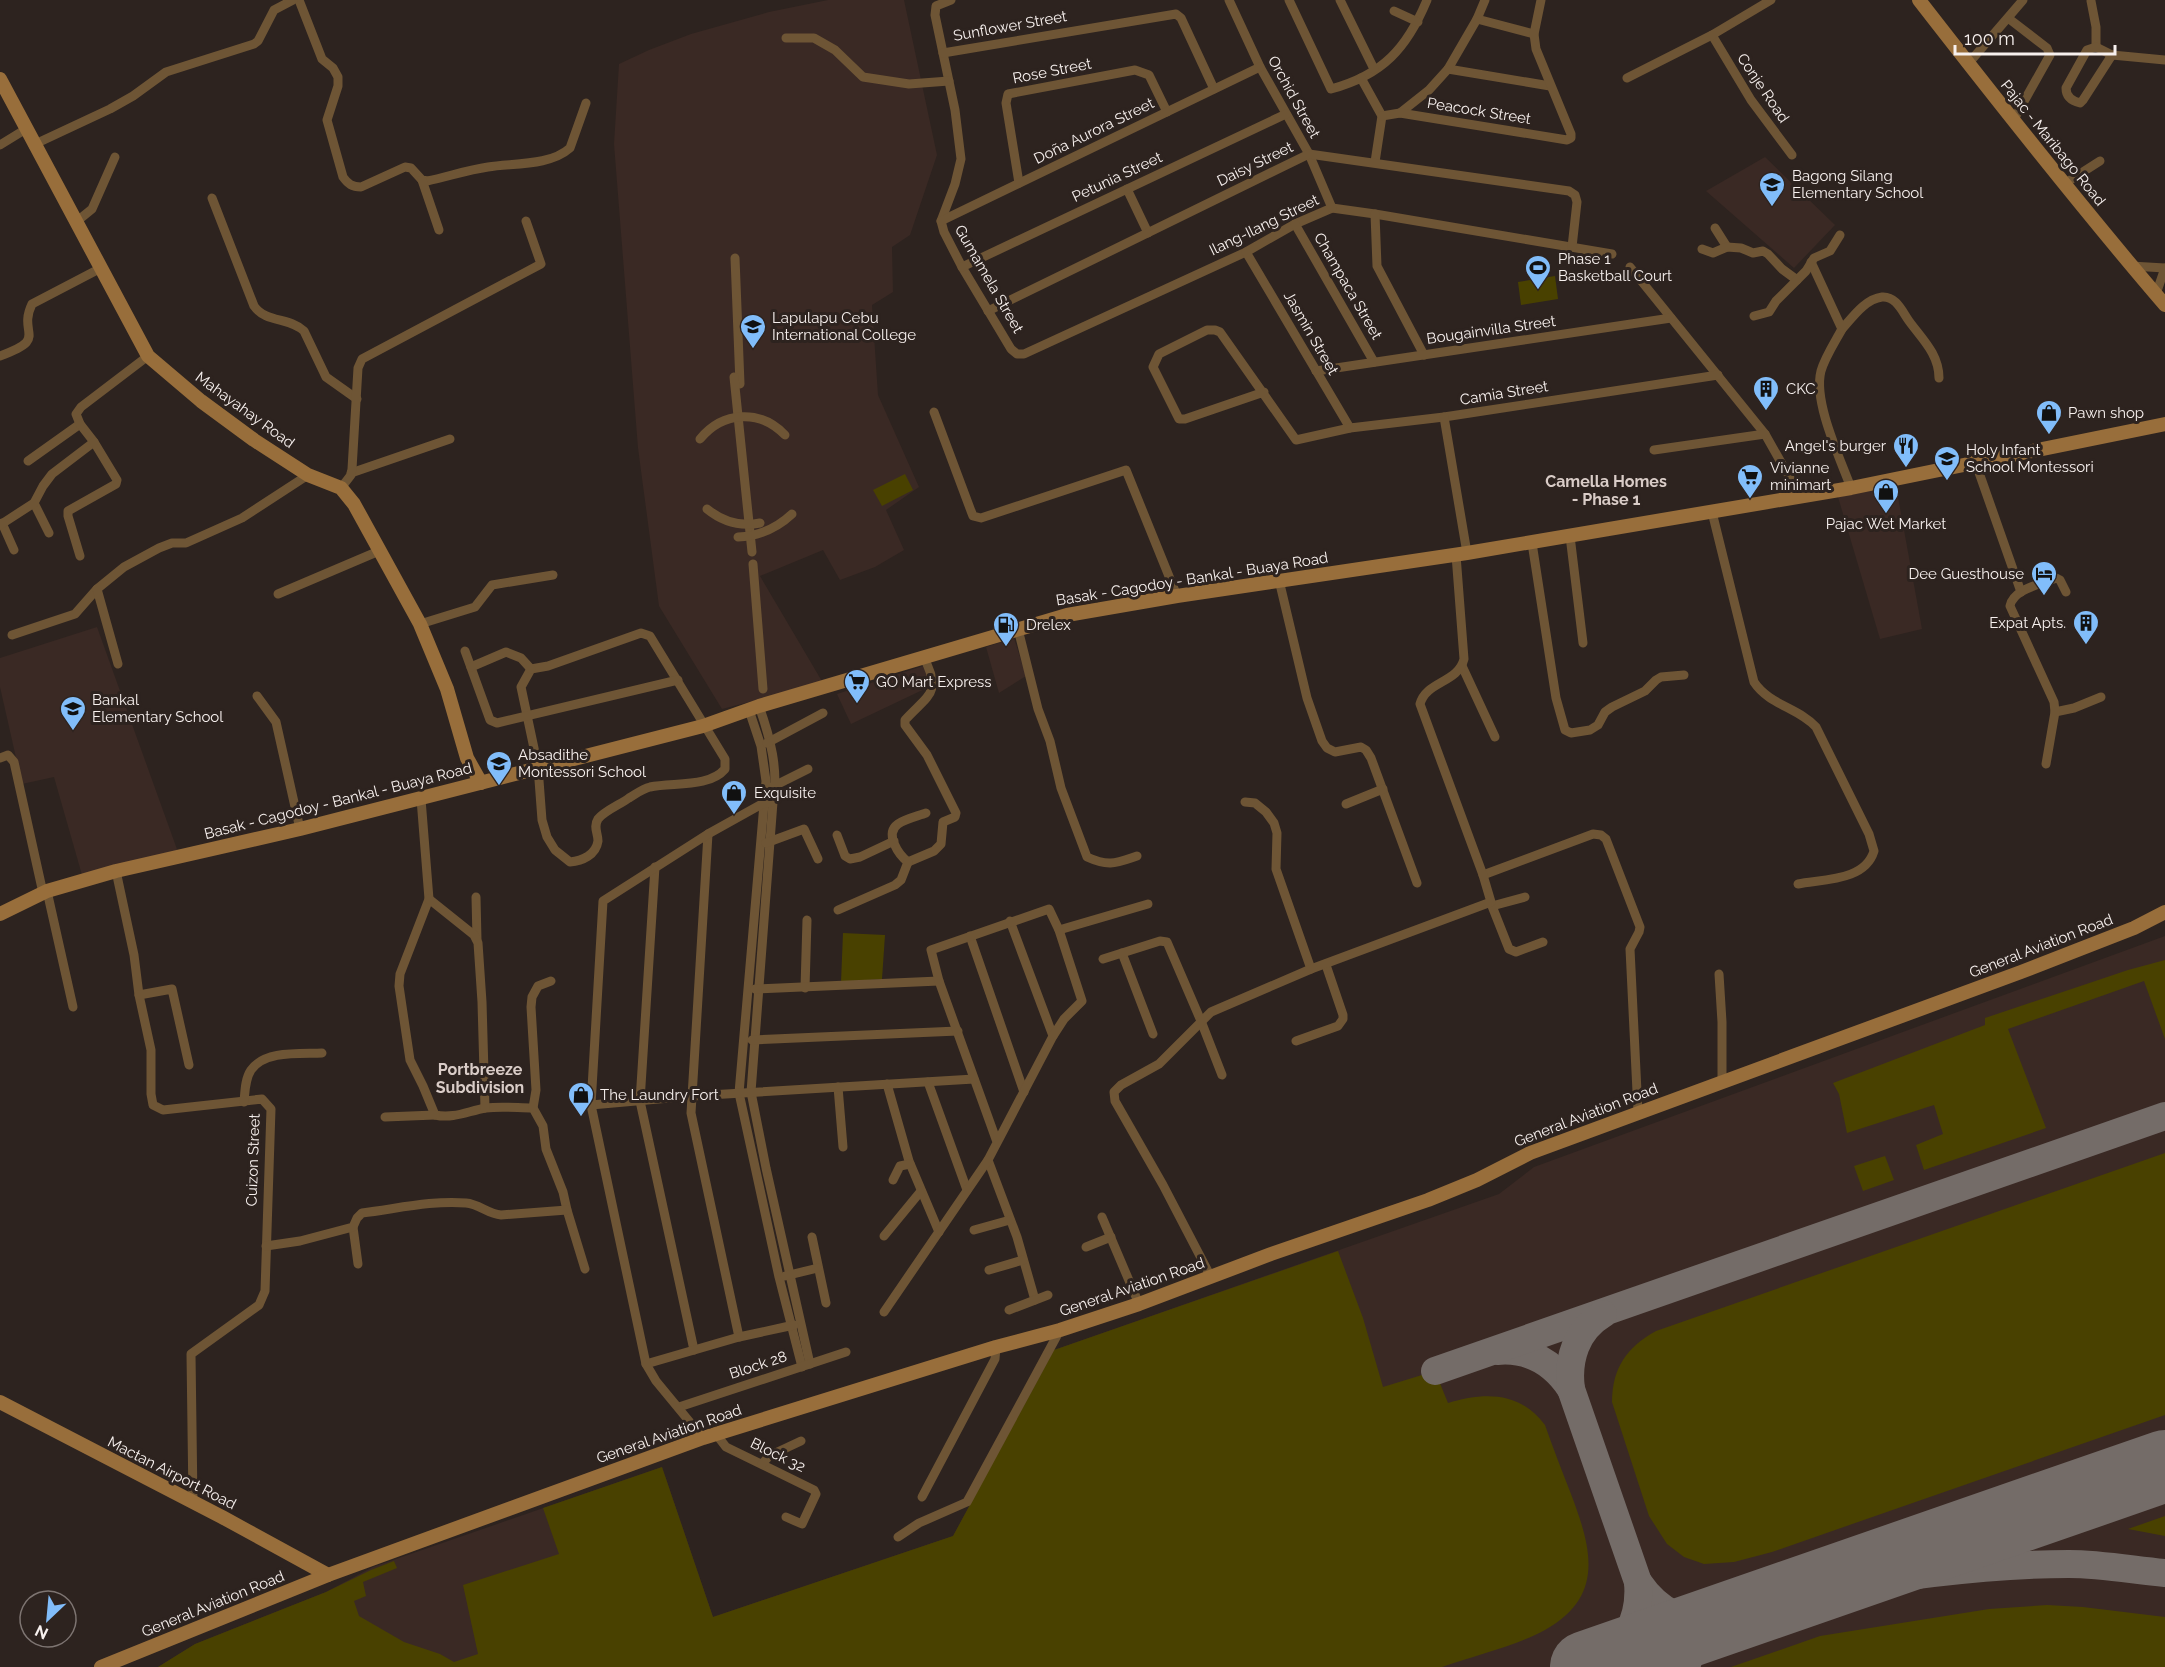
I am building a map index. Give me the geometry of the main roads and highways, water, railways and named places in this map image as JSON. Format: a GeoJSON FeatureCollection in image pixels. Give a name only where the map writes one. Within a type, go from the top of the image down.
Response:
{"type":"FeatureCollection","features":[{"type":"Feature","properties":{"kind":"place","name":"Bagong Silang Elementary School"},"geometry":{"type":"Point","coordinates":[1772,208]}},
{"type":"Feature","properties":{"kind":"place","name":"Phase 1 Basketball Court"},"geometry":{"type":"Point","coordinates":[1538,291]}},
{"type":"Feature","properties":{"kind":"place","name":"Lapulapu Cebu International College"},"geometry":{"type":"Point","coordinates":[753,350]}},
{"type":"Feature","properties":{"kind":"place","name":"CKC"},"geometry":{"type":"Point","coordinates":[1766,412]}},
{"type":"Feature","properties":{"kind":"place","name":"Pawn shop"},"geometry":{"type":"Point","coordinates":[2049,436]}},
{"type":"Feature","properties":{"kind":"place","name":"Angel's burger"},"geometry":{"type":"Point","coordinates":[1906,469]}},
{"type":"Feature","properties":{"kind":"place","name":"Holy Infant School Montessori"},"geometry":{"type":"Point","coordinates":[1947,482]}},
{"type":"Feature","properties":{"kind":"place","name":"Vivianne minimart"},"geometry":{"type":"Point","coordinates":[1750,500]}},
{"type":"Feature","properties":{"kind":"place","name":"Pajac Wet Market"},"geometry":{"type":"Point","coordinates":[1886,515]}},
{"type":"Feature","properties":{"kind":"place","name":"Dee Guesthouse"},"geometry":{"type":"Point","coordinates":[2044,597]}},
{"type":"Feature","properties":{"kind":"place","name":"Expat Apts."},"geometry":{"type":"Point","coordinates":[2086,646]}},
{"type":"Feature","properties":{"kind":"place","name":"Drelex"},"geometry":{"type":"Point","coordinates":[1006,648]}},
{"type":"Feature","properties":{"kind":"place","name":"GO Mart Express"},"geometry":{"type":"Point","coordinates":[857,705]}},
{"type":"Feature","properties":{"kind":"place","name":"Bankal Elementary School"},"geometry":{"type":"Point","coordinates":[73,732]}},
{"type":"Feature","properties":{"kind":"place","name":"Absadithe Montessori School"},"geometry":{"type":"Point","coordinates":[499,787]}},
{"type":"Feature","properties":{"kind":"place","name":"Exquisite"},"geometry":{"type":"Point","coordinates":[734,816]}},
{"type":"Feature","properties":{"kind":"place","name":"The Laundry Fort"},"geometry":{"type":"Point","coordinates":[581,1118]}},
{"type":"Feature","properties":{"kind":"district","name":"Camella Homes - Phase 1"},"geometry":{"type":"Point","coordinates":[1606,490]}},
{"type":"Feature","properties":{"kind":"district","name":"Portbreeze Subdivision"},"geometry":{"type":"Point","coordinates":[480,1078]}}]}
